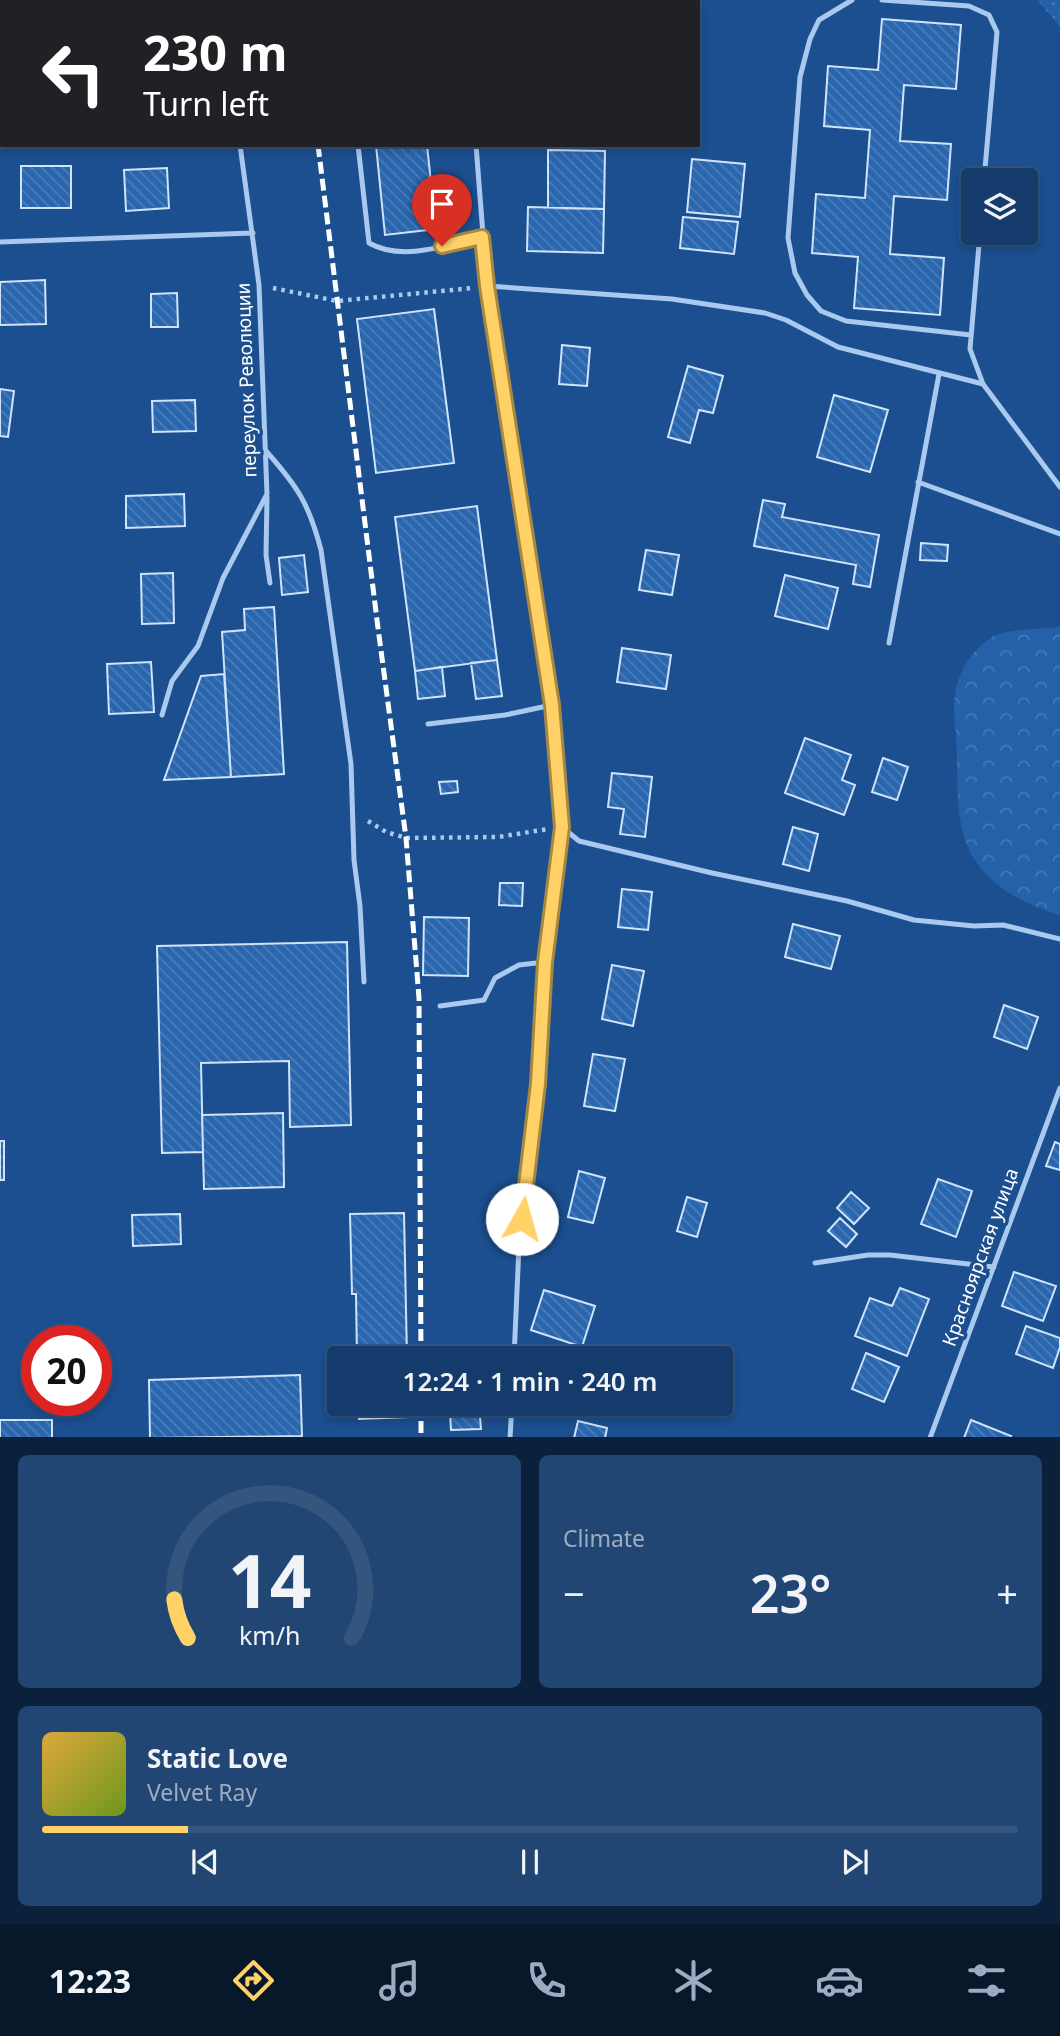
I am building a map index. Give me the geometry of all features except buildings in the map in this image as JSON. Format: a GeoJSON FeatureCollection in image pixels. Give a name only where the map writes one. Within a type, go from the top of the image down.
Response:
{"type":"FeatureCollection","features":[{"type":"Feature","properties":{"kind":"lane"},"geometry":{"type":"LineString","coordinates":[[852,0],[819,20],[810,39],[800,77],[788,238],[795,273],[807,295],[821,311],[846,321],[971,335]]}},
{"type":"Feature","properties":{"kind":"lane"},"geometry":{"type":"LineString","coordinates":[[882,0],[969,6],[989,15],[997,33],[985,168]]}},
{"type":"Feature","properties":{"kind":"lane","name":"переулок Революции"},"geometry":{"type":"LineString","coordinates":[[162,715],[172,681],[198,646],[223,578],[267,494],[259,285],[240,147]]}},
{"type":"Feature","properties":{"kind":"lane"},"geometry":{"type":"LineString","coordinates":[[358,147],[369,243],[381,250],[422,251],[482,237]]}},
{"type":"Feature","properties":{"kind":"lane"},"geometry":{"type":"LineString","coordinates":[[476,147],[487,286],[552,705],[562,827],[545,962],[538,1084],[519,1247],[515,1346]]}},
{"type":"Feature","properties":{"kind":"lane"},"geometry":{"type":"LineString","coordinates":[[0,242],[253,233]]}},
{"type":"Feature","properties":{"kind":"lane"},"geometry":{"type":"LineString","coordinates":[[979,245],[970,349],[983,384],[1060,487]]}},
{"type":"Feature","properties":{"kind":"lane"},"geometry":{"type":"LineString","coordinates":[[487,286],[672,299],[765,313],[786,320],[838,347],[983,384]]}},
{"type":"Feature","properties":{"kind":"lane"},"geometry":{"type":"LineString","coordinates":[[889,643],[939,374]]}},
{"type":"Feature","properties":{"kind":"lane"},"geometry":{"type":"LineString","coordinates":[[266,451],[295,484],[313,519],[321,550],[351,764],[364,982]]}},
{"type":"Feature","properties":{"kind":"lane"},"geometry":{"type":"LineString","coordinates":[[918,482],[1060,534]]}},
{"type":"Feature","properties":{"kind":"lane"},"geometry":{"type":"LineString","coordinates":[[267,494],[266,555],[270,583]]}},
{"type":"Feature","properties":{"kind":"lane"},"geometry":{"type":"LineString","coordinates":[[428,724],[505,715],[552,705]]}},
{"type":"Feature","properties":{"kind":"lane"},"geometry":{"type":"LineString","coordinates":[[562,827],[579,841],[712,873],[847,901],[914,920],[974,926],[1003,925],[1060,939]]}},
{"type":"Feature","properties":{"kind":"lane"},"geometry":{"type":"LineString","coordinates":[[440,1006],[484,1000],[495,978],[519,965],[545,962]]}},
{"type":"Feature","properties":{"kind":"lane","name":"Красноярская улица"},"geometry":{"type":"LineString","coordinates":[[930,1437],[1060,1088]]}},
{"type":"Feature","properties":{"kind":"lane"},"geometry":{"type":"LineString","coordinates":[[815,1263],[868,1255],[890,1255],[994,1267]]}},
{"type":"Feature","properties":{"kind":"lane"},"geometry":{"type":"LineString","coordinates":[[510,1437],[511,1416]]}},
{"type":"Feature","properties":{"kind":"path"},"geometry":{"type":"LineString","coordinates":[[259,285],[337,301],[487,286]]}},
{"type":"Feature","properties":{"kind":"path"},"geometry":{"type":"LineString","coordinates":[[352,812],[386,832],[406,838],[498,837],[562,827]]}},
{"type":"Feature","properties":{"kind":"green space"},"geometry":{"type":"Polygon","coordinates":[[[1037,0],[1060,0],[1060,26],[1037,0]]]}},
{"type":"Feature","properties":{"kind":"green space"},"geometry":{"type":"Polygon","coordinates":[[[1060,627],[1060,915],[1025,902],[1003,889],[984,872],[968,848],[958,801],[954,707],[955,692],[962,672],[981,645],[1006,632],[1060,627]]]}},
{"type":"Feature","properties":{"kind":"railway"},"geometry":{"type":"LineString","coordinates":[[318,147],[406,838],[419,998],[421,1346]]}},
{"type":"Feature","properties":{"kind":"railway"},"geometry":{"type":"LineString","coordinates":[[421,1416],[421,1437]]}},
{"type":"Feature","properties":{"kind":"route"},"geometry":{"type":"LineString","coordinates":[[442,246],[482,237],[487,286],[552,705],[562,827],[545,962],[538,1084],[522,1219]]}}]}
